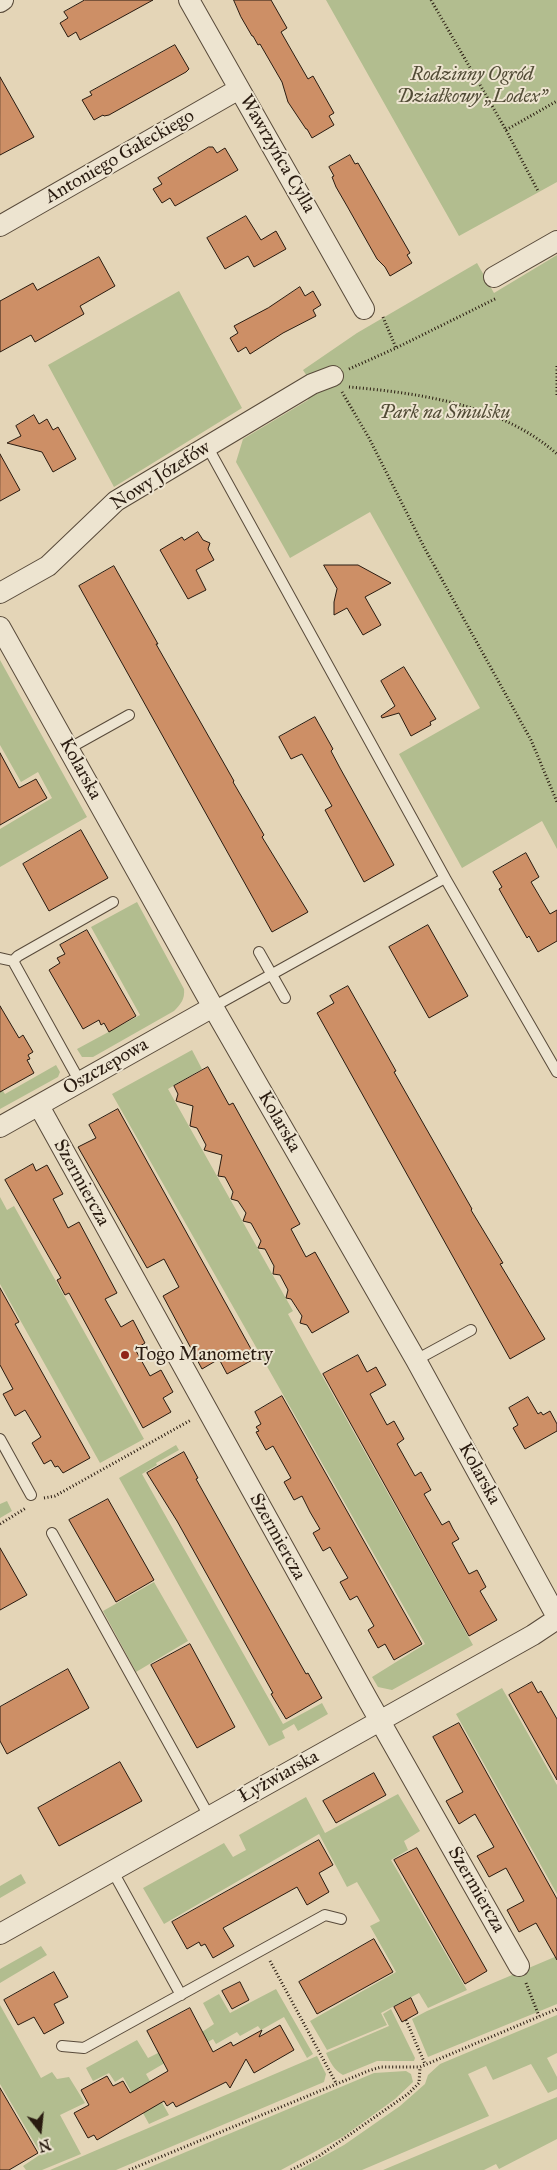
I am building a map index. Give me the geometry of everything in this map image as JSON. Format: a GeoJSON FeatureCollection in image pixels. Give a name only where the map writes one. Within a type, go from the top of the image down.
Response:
{"type":"FeatureCollection","features":[{"type":"Feature","properties":{"kind":"street","name":"Wawrzyńca Cylla"},"geometry":{"type":"LineString","coordinates":[[190,0],[364,309]]}},
{"type":"Feature","properties":{"kind":"street","name":"Antoniego Gałeckiego"},"geometry":{"type":"LineString","coordinates":[[0,226],[239,89]]}},
{"type":"Feature","properties":{"kind":"street"},"geometry":{"type":"LineString","coordinates":[[501,273],[557,241]]}},
{"type":"Feature","properties":{"kind":"street","name":"Nowy Józefów"},"geometry":{"type":"LineString","coordinates":[[0,593],[48,566],[116,501],[312,384],[340,381]]}},
{"type":"Feature","properties":{"kind":"street","name":"Kolarska"},"geometry":{"type":"LineString","coordinates":[[0,627],[212,1007],[416,1360],[557,1618]]}},
{"type":"Feature","properties":{"kind":"street","name":"Oszczepowa"},"geometry":{"type":"LineString","coordinates":[[0,1127],[212,1007]]}},
{"type":"Feature","properties":{"kind":"street","name":"Szermiercza"},"geometry":{"type":"LineString","coordinates":[[39,1106],[206,1411],[519,1966]]}},
{"type":"Feature","properties":{"kind":"street","name":"Łyżwiarska"},"geometry":{"type":"LineString","coordinates":[[0,1934],[533,1635],[557,1618]]}},
{"type":"Feature","properties":{"kind":"lane"},"geometry":{"type":"LineString","coordinates":[[207,446],[445,878],[557,1072]]}},
{"type":"Feature","properties":{"kind":"lane"},"geometry":{"type":"LineString","coordinates":[[68,748],[130,715]]}},
{"type":"Feature","properties":{"kind":"lane"},"geometry":{"type":"LineString","coordinates":[[212,1007],[445,878]]}},
{"type":"Feature","properties":{"kind":"lane"},"geometry":{"type":"LineString","coordinates":[[13,961],[18,956],[113,902]]}},
{"type":"Feature","properties":{"kind":"lane"},"geometry":{"type":"LineString","coordinates":[[259,952],[285,998]]}},
{"type":"Feature","properties":{"kind":"lane"},"geometry":{"type":"LineString","coordinates":[[0,958],[13,961],[80,1082]]}},
{"type":"Feature","properties":{"kind":"lane"},"geometry":{"type":"LineString","coordinates":[[416,1360],[471,1330]]}},
{"type":"Feature","properties":{"kind":"lane"},"geometry":{"type":"LineString","coordinates":[[0,1439],[31,1495]]}},
{"type":"Feature","properties":{"kind":"lane"},"geometry":{"type":"LineString","coordinates":[[52,1533],[209,1816]]}},
{"type":"Feature","properties":{"kind":"lane"},"geometry":{"type":"LineString","coordinates":[[112,1870],[181,1995]]}},
{"type":"Feature","properties":{"kind":"lane"},"geometry":{"type":"LineString","coordinates":[[62,2046],[84,2048],[325,1915],[341,1919]]}},
{"type":"Feature","properties":{"kind":"path"},"geometry":{"type":"LineString","coordinates":[[431,0],[506,130],[538,191]]}},
{"type":"Feature","properties":{"kind":"path"},"geometry":{"type":"LineString","coordinates":[[506,130],[557,101]]}},
{"type":"Feature","properties":{"kind":"path"},"geometry":{"type":"LineString","coordinates":[[340,381],[396,348],[498,297],[501,273]]}},
{"type":"Feature","properties":{"kind":"path"},"geometry":{"type":"LineString","coordinates":[[364,309],[374,306],[385,320],[396,348]]}},
{"type":"Feature","properties":{"kind":"path"},"geometry":{"type":"LineString","coordinates":[[557,366],[557,395]]}},
{"type":"Feature","properties":{"kind":"path"},"geometry":{"type":"LineString","coordinates":[[340,381],[475,409],[512,424],[557,454]]}},
{"type":"Feature","properties":{"kind":"path"},"geometry":{"type":"LineString","coordinates":[[312,384],[338,386],[369,438],[424,549],[531,740],[557,802]]}},
{"type":"Feature","properties":{"kind":"path"},"geometry":{"type":"LineString","coordinates":[[42,1499],[55,1496],[206,1411]]}},
{"type":"Feature","properties":{"kind":"path"},"geometry":{"type":"LineString","coordinates":[[0,1524],[28,1506]]}},
{"type":"Feature","properties":{"kind":"path"},"geometry":{"type":"LineString","coordinates":[[263,1949],[336,2084]]}},
{"type":"Feature","properties":{"kind":"path"},"geometry":{"type":"LineString","coordinates":[[519,1966],[539,2016]]}},
{"type":"Feature","properties":{"kind":"path"},"geometry":{"type":"LineString","coordinates":[[129,2170],[380,2067],[420,2066],[557,2009]]}},
{"type":"Feature","properties":{"kind":"path"},"geometry":{"type":"LineString","coordinates":[[406,2020],[425,2064]]}},
{"type":"Feature","properties":{"kind":"path"},"geometry":{"type":"LineString","coordinates":[[291,2170],[319,2156],[408,2094],[419,2083],[420,2066]]}},
{"type":"Feature","properties":{"kind":"green space","name":"Rodzinny Ogród Działkowy „Lodex”"},"geometry":{"type":"Polygon","coordinates":[[[326,0],[557,0],[557,182],[459,236],[326,0]]]}},
{"type":"Feature","properties":{"kind":"green space","name":"Park na Smulsku"},"geometry":{"type":"Polygon","coordinates":[[[557,255],[557,849],[542,821],[462,868],[399,754],[480,708],[370,512],[290,558],[236,462],[243,439],[308,400],[312,384],[303,370],[357,333],[477,263],[494,293],[557,255]]]}},
{"type":"Feature","properties":{"kind":"green space"},"geometry":{"type":"Polygon","coordinates":[[[179,291],[242,408],[114,487],[48,365],[179,291]]]}},
{"type":"Feature","properties":{"kind":"green space"},"geometry":{"type":"Polygon","coordinates":[[[0,660],[87,817],[0,867],[0,829],[52,798],[38,772],[21,782],[0,745],[0,660]]]}},
{"type":"Feature","properties":{"kind":"green space"},"geometry":{"type":"Polygon","coordinates":[[[137,902],[184,989],[183,999],[174,1011],[93,1057],[82,1057],[77,1049],[140,1015],[91,927],[137,902]]]}},
{"type":"Feature","properties":{"kind":"green space"},"geometry":{"type":"Polygon","coordinates":[[[192,1050],[202,1069],[168,1089],[293,1311],[288,1314],[306,1347],[473,1645],[392,1690],[378,1687],[372,1677],[425,1644],[112,1094],[192,1050]]]}},
{"type":"Feature","properties":{"kind":"green space"},"geometry":{"type":"Polygon","coordinates":[[[56,1065],[60,1072],[58,1077],[0,1109],[0,1087],[5,1094],[56,1065]]]}},
{"type":"Feature","properties":{"kind":"green space"},"geometry":{"type":"Polygon","coordinates":[[[0,1197],[7,1210],[14,1206],[144,1439],[100,1463],[0,1284],[0,1197]]]}},
{"type":"Feature","properties":{"kind":"green space"},"geometry":{"type":"Polygon","coordinates":[[[176,1445],[179,1450],[156,1463],[157,1465],[142,1474],[283,1724],[322,1703],[328,1714],[298,1731],[294,1724],[282,1731],[285,1738],[269,1746],[119,1478],[176,1445]]]}},
{"type":"Feature","properties":{"kind":"green space"},"geometry":{"type":"Polygon","coordinates":[[[7,1501],[12,1511],[0,1518],[0,1504],[7,1501]]]}},
{"type":"Feature","properties":{"kind":"green space"},"geometry":{"type":"Polygon","coordinates":[[[154,1582],[188,1641],[136,1672],[103,1611],[154,1582]]]}},
{"type":"Feature","properties":{"kind":"green space"},"geometry":{"type":"Polygon","coordinates":[[[502,1688],[557,1785],[557,1894],[456,1714],[502,1688]]]}},
{"type":"Feature","properties":{"kind":"green space"},"geometry":{"type":"Polygon","coordinates":[[[398,1794],[420,1831],[404,1841],[408,1850],[391,1860],[467,1990],[428,2008],[419,1993],[381,2013],[387,2025],[327,2050],[310,2021],[396,1972],[370,1926],[380,1921],[357,1882],[347,1887],[319,1834],[164,1924],[143,1888],[224,1843],[233,1857],[246,1850],[239,1835],[306,1797],[325,1833],[398,1794]]]}},
{"type":"Feature","properties":{"kind":"green space"},"geometry":{"type":"Polygon","coordinates":[[[21,1874],[26,1883],[0,1898],[0,1886],[21,1874]]]}},
{"type":"Feature","properties":{"kind":"green space"},"geometry":{"type":"Polygon","coordinates":[[[41,1946],[47,1955],[0,1983],[0,1969],[41,1946]]]}},
{"type":"Feature","properties":{"kind":"green space"},"geometry":{"type":"Polygon","coordinates":[[[557,1956],[557,2004],[428,2057],[412,2019],[557,1956]]]}},
{"type":"Feature","properties":{"kind":"green space"},"geometry":{"type":"Polygon","coordinates":[[[276,1989],[313,2054],[307,2058],[284,2017],[261,2030],[258,2026],[240,2036],[237,2032],[216,2044],[213,2039],[208,2042],[202,2032],[214,2024],[203,2003],[219,1994],[230,2013],[276,1989]]]}},
{"type":"Feature","properties":{"kind":"green space"},"geometry":{"type":"Polygon","coordinates":[[[0,2005],[41,2078],[52,2072],[57,2079],[69,2077],[85,2103],[60,2115],[81,2154],[42,2170],[26,2170],[23,2166],[41,2154],[0,2084],[0,2005]]]}},
{"type":"Feature","properties":{"kind":"green space"},"geometry":{"type":"Polygon","coordinates":[[[391,2009],[415,2058],[414,2061],[377,2061],[343,2075],[337,2071],[326,2053],[389,2026],[383,2014],[391,2009]]]}},
{"type":"Feature","properties":{"kind":"green space"},"geometry":{"type":"Polygon","coordinates":[[[557,2015],[557,2053],[547,2058],[557,2077],[557,2089],[548,2093],[531,2064],[493,2080],[486,2066],[468,2074],[489,2116],[362,2170],[299,2170],[344,2145],[400,2106],[425,2084],[428,2075],[440,2064],[557,2015]]]}},
{"type":"Feature","properties":{"kind":"green space"},"geometry":{"type":"Polygon","coordinates":[[[137,2040],[148,2058],[170,2047],[187,2050],[146,2074],[169,2115],[149,2124],[123,2077],[115,2082],[109,2073],[93,2081],[86,2068],[137,2040]]]}},
{"type":"Feature","properties":{"kind":"green space"},"geometry":{"type":"Polygon","coordinates":[[[317,2056],[326,2074],[324,2082],[116,2170],[50,2170],[317,2056]]]}},
{"type":"Feature","properties":{"kind":"green space"},"geometry":{"type":"Polygon","coordinates":[[[406,2071],[411,2074],[413,2082],[395,2099],[344,2136],[281,2170],[143,2170],[374,2073],[406,2071]]]}},
{"type":"Feature","properties":{"kind":"green space"},"geometry":{"type":"Polygon","coordinates":[[[557,2097],[557,2139],[499,2169],[496,2164],[484,2170],[383,2170],[557,2097]]]}},
{"type":"Feature","properties":{"kind":"building"},"geometry":{"type":"Polygon","coordinates":[[[85,0],[153,0],[80,40],[76,32],[68,37],[60,23],[68,18],[64,12],[85,0]]]}},
{"type":"Feature","properties":{"kind":"building"},"geometry":{"type":"Polygon","coordinates":[[[234,0],[271,0],[287,28],[281,32],[308,79],[313,76],[334,113],[329,116],[334,125],[312,138],[288,102],[282,82],[260,44],[258,45],[252,36],[234,0]]]}},
{"type":"Feature","properties":{"kind":"building"},"geometry":{"type":"Polygon","coordinates":[[[175,45],[189,69],[186,72],[109,115],[103,115],[94,120],[82,100],[92,95],[90,92],[175,45]]]}},
{"type":"Feature","properties":{"kind":"building"},"geometry":{"type":"Polygon","coordinates":[[[0,77],[34,137],[0,155],[0,77]]]}},
{"type":"Feature","properties":{"kind":"building"},"geometry":{"type":"Polygon","coordinates":[[[209,147],[213,147],[217,153],[225,148],[238,170],[175,206],[170,198],[162,203],[153,189],[162,184],[158,178],[209,147]]]}},
{"type":"Feature","properties":{"kind":"building"},"geometry":{"type":"Polygon","coordinates":[[[350,155],[355,164],[358,163],[410,253],[407,255],[412,263],[390,276],[377,259],[332,177],[334,176],[329,167],[350,155]]]}},
{"type":"Feature","properties":{"kind":"building"},"geometry":{"type":"Polygon","coordinates":[[[246,216],[261,240],[276,231],[286,249],[254,267],[248,256],[225,269],[207,238],[246,216]]]}},
{"type":"Feature","properties":{"kind":"building"},"geometry":{"type":"Polygon","coordinates":[[[99,257],[115,286],[80,306],[84,314],[35,342],[31,335],[0,352],[0,301],[33,283],[37,290],[99,257]]]}},
{"type":"Feature","properties":{"kind":"building"},"geometry":{"type":"Polygon","coordinates":[[[300,287],[305,296],[313,291],[321,305],[313,310],[316,316],[283,333],[250,354],[246,347],[238,352],[230,338],[238,333],[234,326],[268,308],[300,287]]]}},
{"type":"Feature","properties":{"kind":"building"},"geometry":{"type":"Polygon","coordinates":[[[34,415],[39,424],[47,419],[53,430],[58,427],[76,459],[53,472],[42,452],[7,443],[21,436],[16,426],[34,415]]]}},
{"type":"Feature","properties":{"kind":"building"},"geometry":{"type":"Polygon","coordinates":[[[0,454],[20,490],[0,501],[0,454]]]}},
{"type":"Feature","properties":{"kind":"building"},"geometry":{"type":"Polygon","coordinates":[[[198,532],[203,540],[210,543],[208,549],[214,560],[196,570],[206,590],[188,599],[160,550],[182,537],[184,540],[198,532]]]}},
{"type":"Feature","properties":{"kind":"building"},"geometry":{"type":"Polygon","coordinates":[[[324,565],[358,565],[391,583],[365,597],[381,625],[363,635],[347,608],[334,615],[337,589],[324,565]]]}},
{"type":"Feature","properties":{"kind":"building"},"geometry":{"type":"Polygon","coordinates":[[[114,566],[264,835],[262,837],[308,912],[272,932],[79,586],[114,566]]]}},
{"type":"Feature","properties":{"kind":"building"},"geometry":{"type":"Polygon","coordinates":[[[404,667],[436,719],[430,722],[431,725],[411,736],[399,713],[382,718],[381,716],[395,706],[381,681],[404,667]]]}},
{"type":"Feature","properties":{"kind":"building"},"geometry":{"type":"Polygon","coordinates":[[[315,717],[333,749],[331,751],[340,768],[394,865],[364,882],[325,810],[332,806],[302,754],[291,759],[279,737],[315,717]]]}},
{"type":"Feature","properties":{"kind":"building"},"geometry":{"type":"Polygon","coordinates":[[[0,753],[19,788],[36,779],[47,798],[0,825],[0,753]]]}},
{"type":"Feature","properties":{"kind":"building"},"geometry":{"type":"Polygon","coordinates":[[[81,830],[108,878],[49,911],[23,864],[81,830]]]}},
{"type":"Feature","properties":{"kind":"building"},"geometry":{"type":"Polygon","coordinates":[[[526,853],[539,877],[531,882],[550,914],[557,910],[557,941],[538,952],[529,936],[527,938],[499,889],[502,887],[493,872],[526,853]]]}},
{"type":"Feature","properties":{"kind":"building"},"geometry":{"type":"Polygon","coordinates":[[[428,925],[468,996],[429,1018],[389,947],[428,925]]]}},
{"type":"Feature","properties":{"kind":"building"},"geometry":{"type":"Polygon","coordinates":[[[87,930],[136,1016],[109,1032],[104,1023],[101,1025],[99,1020],[83,1029],[49,970],[60,963],[57,958],[65,954],[60,945],[87,930]]]}},
{"type":"Feature","properties":{"kind":"building"},"geometry":{"type":"Polygon","coordinates":[[[348,986],[471,1210],[503,1263],[500,1264],[545,1339],[510,1359],[317,1013],[334,1003],[330,996],[348,986]]]}},
{"type":"Feature","properties":{"kind":"building"},"geometry":{"type":"Polygon","coordinates":[[[0,1006],[19,1038],[23,1035],[33,1052],[28,1055],[30,1059],[27,1060],[34,1073],[0,1092],[0,1006]]]}},
{"type":"Feature","properties":{"kind":"building"},"geometry":{"type":"Polygon","coordinates":[[[208,1067],[229,1105],[233,1103],[300,1224],[291,1229],[306,1257],[315,1252],[349,1312],[312,1333],[307,1325],[300,1323],[302,1316],[291,1299],[286,1298],[288,1290],[280,1275],[273,1274],[274,1266],[265,1249],[258,1248],[261,1241],[251,1223],[243,1221],[246,1213],[238,1201],[231,1199],[233,1192],[225,1177],[218,1176],[222,1155],[204,1150],[206,1145],[197,1128],[190,1126],[193,1106],[176,1101],[178,1094],[174,1086],[208,1067]]]}},
{"type":"Feature","properties":{"kind":"building"},"geometry":{"type":"Polygon","coordinates":[[[118,1109],[256,1358],[227,1374],[219,1359],[202,1369],[163,1296],[179,1287],[164,1259],[147,1268],[78,1147],[96,1138],[89,1125],[118,1109]]]}},
{"type":"Feature","properties":{"kind":"building"},"geometry":{"type":"Polygon","coordinates":[[[33,1164],[36,1171],[47,1165],[63,1194],[53,1199],[68,1228],[79,1222],[117,1293],[105,1299],[121,1327],[133,1320],[145,1343],[135,1349],[150,1376],[161,1370],[173,1392],[163,1398],[171,1412],[143,1428],[69,1293],[65,1295],[57,1280],[61,1278],[5,1180],[33,1164]]]}},
{"type":"Feature","properties":{"kind":"building"},"geometry":{"type":"Polygon","coordinates":[[[0,1288],[19,1322],[15,1324],[90,1458],[63,1473],[58,1466],[55,1467],[51,1460],[44,1464],[32,1443],[41,1437],[25,1410],[15,1416],[3,1394],[13,1389],[0,1365],[0,1288]]]}},
{"type":"Feature","properties":{"kind":"building"},"geometry":{"type":"Polygon","coordinates":[[[358,1355],[367,1372],[376,1367],[386,1385],[370,1394],[387,1425],[394,1421],[404,1439],[397,1444],[415,1476],[421,1472],[431,1490],[424,1494],[442,1525],[449,1521],[459,1539],[452,1543],[469,1574],[477,1570],[486,1587],[480,1591],[497,1620],[469,1636],[323,1374],[358,1355]]]}},
{"type":"Feature","properties":{"kind":"building"},"geometry":{"type":"Polygon","coordinates":[[[282,1396],[422,1644],[394,1660],[385,1644],[378,1648],[368,1630],[374,1626],[357,1596],[350,1600],[340,1582],[348,1578],[330,1547],[323,1551],[313,1533],[320,1529],[302,1496],[294,1500],[284,1482],[291,1478],[273,1446],[266,1450],[256,1432],[259,1431],[256,1427],[261,1424],[255,1412],[282,1396]]]}},
{"type":"Feature","properties":{"kind":"building"},"geometry":{"type":"Polygon","coordinates":[[[528,1397],[538,1414],[541,1412],[543,1415],[550,1411],[557,1424],[557,1431],[525,1449],[513,1428],[518,1425],[509,1408],[528,1397]]]}},
{"type":"Feature","properties":{"kind":"building"},"geometry":{"type":"Polygon","coordinates":[[[184,1452],[198,1478],[196,1479],[306,1674],[308,1673],[322,1698],[286,1719],[177,1521],[147,1473],[184,1452]]]}},
{"type":"Feature","properties":{"kind":"building"},"geometry":{"type":"Polygon","coordinates":[[[108,1499],[154,1580],[116,1602],[69,1520],[108,1499]]]}},
{"type":"Feature","properties":{"kind":"building"},"geometry":{"type":"Polygon","coordinates":[[[0,1548],[27,1595],[0,1610],[0,1548]]]}},
{"type":"Feature","properties":{"kind":"building"},"geometry":{"type":"Polygon","coordinates":[[[190,1644],[235,1727],[197,1748],[151,1665],[190,1644]]]}},
{"type":"Feature","properties":{"kind":"building"},"geometry":{"type":"Polygon","coordinates":[[[68,1669],[89,1708],[7,1754],[0,1741],[0,1707],[68,1669]]]}},
{"type":"Feature","properties":{"kind":"building"},"geometry":{"type":"Polygon","coordinates":[[[532,1682],[538,1693],[541,1691],[557,1719],[557,1780],[509,1695],[532,1682]]]}},
{"type":"Feature","properties":{"kind":"building"},"geometry":{"type":"Polygon","coordinates":[[[459,1723],[557,1899],[557,1960],[536,1923],[519,1932],[507,1910],[524,1901],[506,1868],[489,1877],[477,1856],[494,1847],[475,1814],[459,1824],[446,1801],[463,1792],[433,1737],[459,1723]]]}},
{"type":"Feature","properties":{"kind":"building"},"geometry":{"type":"Polygon","coordinates":[[[120,1762],[142,1801],[59,1846],[38,1808],[120,1762]]]}},
{"type":"Feature","properties":{"kind":"building"},"geometry":{"type":"Polygon","coordinates":[[[374,1773],[386,1795],[336,1823],[323,1801],[374,1773]]]}},
{"type":"Feature","properties":{"kind":"building"},"geometry":{"type":"Polygon","coordinates":[[[319,1840],[333,1865],[319,1873],[329,1892],[307,1905],[297,1887],[223,1928],[234,1946],[213,1958],[205,1944],[201,1946],[199,1942],[187,1949],[172,1922],[319,1840]]]}},
{"type":"Feature","properties":{"kind":"building"},"geometry":{"type":"Polygon","coordinates":[[[417,1848],[487,1971],[465,1984],[394,1860],[417,1848]]]}},
{"type":"Feature","properties":{"kind":"building"},"geometry":{"type":"Polygon","coordinates":[[[374,1939],[393,1972],[317,2014],[299,1982],[374,1939]]]}},
{"type":"Feature","properties":{"kind":"building"},"geometry":{"type":"Polygon","coordinates":[[[54,1972],[68,1997],[54,2004],[64,2023],[44,2034],[34,2017],[18,2025],[4,2000],[54,1972]]]}},
{"type":"Feature","properties":{"kind":"building"},"geometry":{"type":"Polygon","coordinates":[[[240,1982],[249,2000],[232,2009],[222,1991],[240,1982]]]}},
{"type":"Feature","properties":{"kind":"building"},"geometry":{"type":"Polygon","coordinates":[[[411,1998],[418,2013],[402,2022],[394,2007],[411,1998]]]}},
{"type":"Feature","properties":{"kind":"building"},"geometry":{"type":"Polygon","coordinates":[[[190,2008],[213,2052],[231,2042],[233,2046],[262,2030],[259,2037],[280,2025],[294,2050],[254,2073],[246,2059],[230,2088],[226,2082],[176,2107],[173,2102],[167,2106],[164,2101],[97,2140],[94,2135],[88,2138],[74,2113],[89,2105],[81,2090],[107,2076],[113,2086],[123,2081],[130,2093],[168,2071],[147,2031],[190,2008]]]}},
{"type":"Feature","properties":{"kind":"building"},"geometry":{"type":"Polygon","coordinates":[[[0,2088],[38,2153],[9,2170],[0,2170],[0,2088]]]}},
{"type":"Feature","properties":{"kind":"place","name":"Togo Manometry"},"geometry":{"type":"Point","coordinates":[125,1355]}}]}
